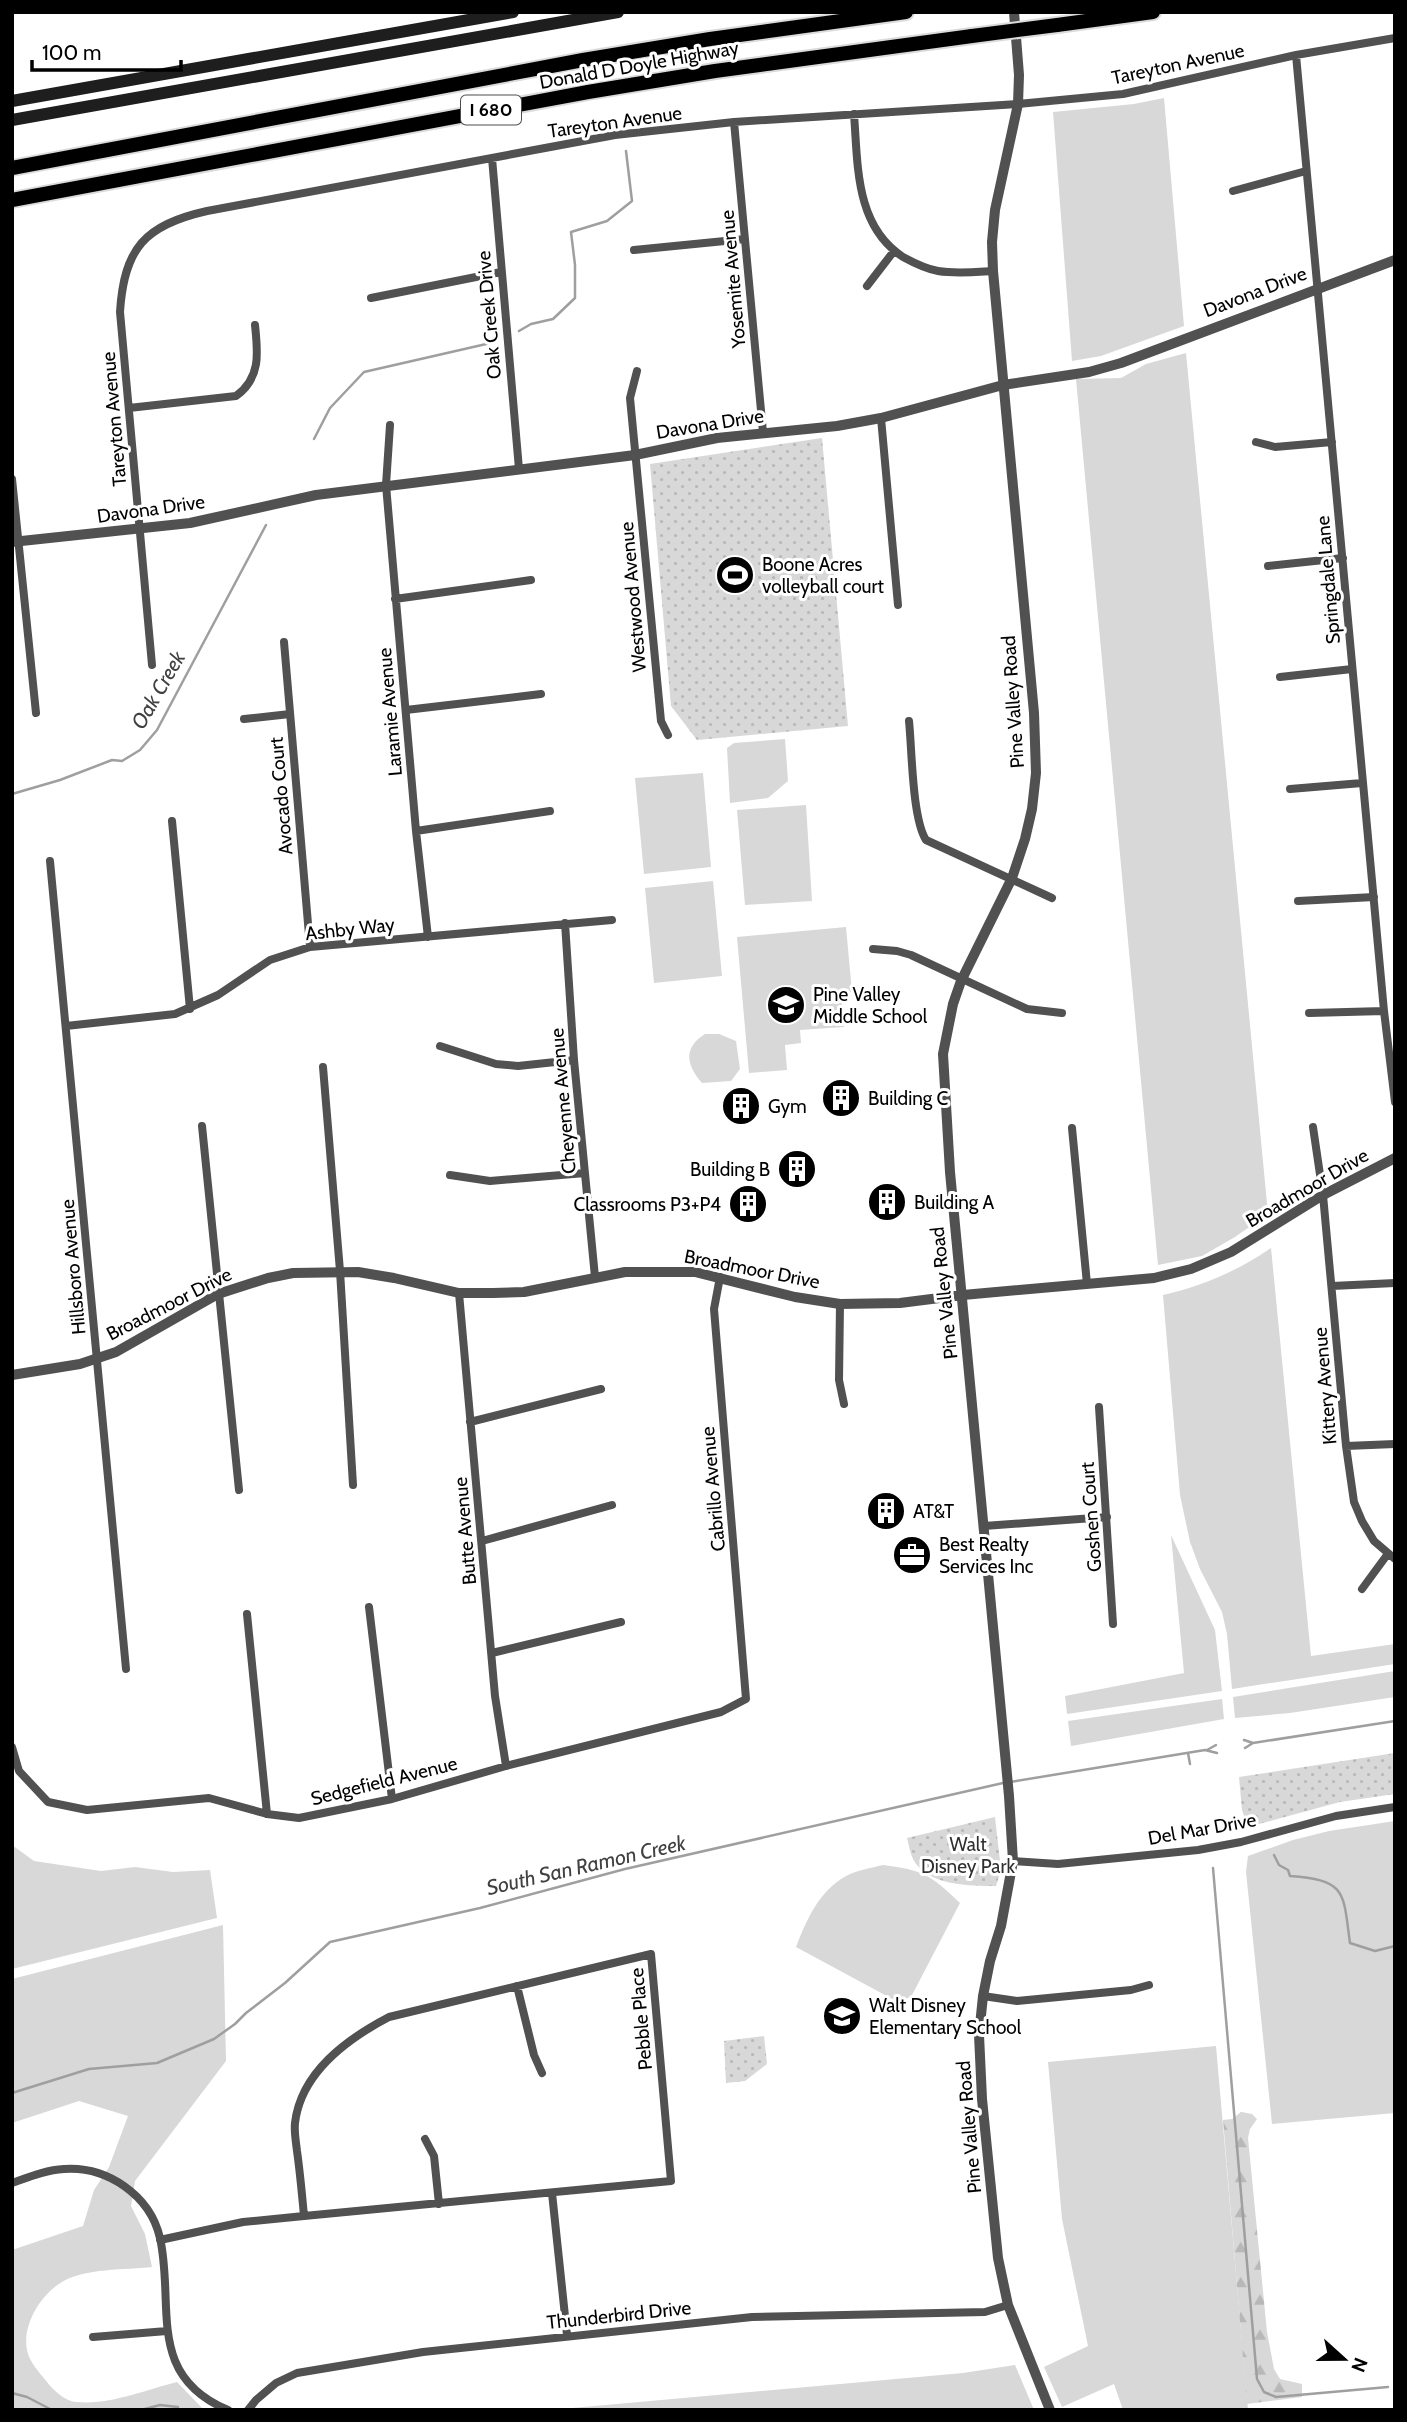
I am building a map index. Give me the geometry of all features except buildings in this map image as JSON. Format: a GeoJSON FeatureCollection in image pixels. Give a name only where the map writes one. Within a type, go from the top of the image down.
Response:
{"type":"FeatureCollection","features":[{"type":"Feature","properties":{"kind":"highway","name":"Donald D Doyle Highway"},"geometry":{"type":"LineString","coordinates":[[12,167],[583,60],[710,39],[906,12]]}},
{"type":"Feature","properties":{"kind":"highway","name":"Donald D Doyle Highway"},"geometry":{"type":"LineString","coordinates":[[12,200],[588,92],[715,71],[1153,12]]}},
{"type":"Feature","properties":{"kind":"main road"},"geometry":{"type":"LineString","coordinates":[[12,101],[513,12]]}},
{"type":"Feature","properties":{"kind":"main road"},"geometry":{"type":"LineString","coordinates":[[12,120],[618,12]]}},
{"type":"Feature","properties":{"kind":"main road"},"geometry":{"type":"LineString","coordinates":[[64,93],[66,110]]}},
{"type":"Feature","properties":{"kind":"street","name":"Pine Valley Road"},"geometry":{"type":"LineString","coordinates":[[1014,12],[1019,75],[1018,104],[995,210],[992,242],[1034,713],[1036,774],[1025,839],[1012,878],[961,981],[953,1004],[943,1054],[950,1172],[1013,1861],[1003,1916],[983,1996],[979,2035],[982,2099],[998,2258],[1008,2305],[1050,2410]]}},
{"type":"Feature","properties":{"kind":"street","name":"Tareyton Avenue"},"geometry":{"type":"LineString","coordinates":[[152,665],[120,312],[122,284],[130,260],[145,239],[166,223],[207,211],[615,135],[734,122],[1018,104],[1123,94],[1296,55],[1395,38]]}},
{"type":"Feature","properties":{"kind":"street","name":"Springdale Lane"},"geometry":{"type":"LineString","coordinates":[[1296,55],[1362,783],[1395,1102]]}},
{"type":"Feature","properties":{"kind":"street"},"geometry":{"type":"LineString","coordinates":[[854,114],[860,188],[867,212],[878,232],[894,251],[916,265],[937,271],[993,271]]}},
{"type":"Feature","properties":{"kind":"street","name":"Yosemite Avenue"},"geometry":{"type":"LineString","coordinates":[[734,122],[763,432]]}},
{"type":"Feature","properties":{"kind":"street","name":"Oak Creek Drive"},"geometry":{"type":"LineString","coordinates":[[492,158],[519,468]]}},
{"type":"Feature","properties":{"kind":"street"},"geometry":{"type":"LineString","coordinates":[[1233,191],[1306,171]]}},
{"type":"Feature","properties":{"kind":"street"},"geometry":{"type":"LineString","coordinates":[[634,250],[745,239]]}},
{"type":"Feature","properties":{"kind":"street"},"geometry":{"type":"LineString","coordinates":[[867,286],[894,251]]}},
{"type":"Feature","properties":{"kind":"street","name":"Davona Drive"},"geometry":{"type":"LineString","coordinates":[[15,541],[141,530],[190,523],[316,495],[635,455],[717,438],[837,426],[881,418],[1003,385],[1089,372],[1121,363],[1395,260]]}},
{"type":"Feature","properties":{"kind":"street"},"geometry":{"type":"LineString","coordinates":[[371,298],[501,272]]}},
{"type":"Feature","properties":{"kind":"street"},"geometry":{"type":"LineString","coordinates":[[129,408],[236,396],[247,388],[256,370],[255,325]]}},
{"type":"Feature","properties":{"kind":"street","name":"Westwood Avenue"},"geometry":{"type":"LineString","coordinates":[[637,371],[630,398],[661,721],[668,735]]}},
{"type":"Feature","properties":{"kind":"street"},"geometry":{"type":"LineString","coordinates":[[881,418],[898,605]]}},
{"type":"Feature","properties":{"kind":"street","name":"Laramie Avenue"},"geometry":{"type":"LineString","coordinates":[[390,425],[386,485],[416,831],[428,937]]}},
{"type":"Feature","properties":{"kind":"street"},"geometry":{"type":"LineString","coordinates":[[1256,442],[1275,447],[1332,442]]}},
{"type":"Feature","properties":{"kind":"street"},"geometry":{"type":"LineString","coordinates":[[12,479],[15,541],[36,713]]}},
{"type":"Feature","properties":{"kind":"street"},"geometry":{"type":"LineString","coordinates":[[1268,566],[1343,558]]}},
{"type":"Feature","properties":{"kind":"street"},"geometry":{"type":"LineString","coordinates":[[395,599],[531,580]]}},
{"type":"Feature","properties":{"kind":"street","name":"Avocado Court"},"geometry":{"type":"LineString","coordinates":[[284,642],[310,947]]}},
{"type":"Feature","properties":{"kind":"street"},"geometry":{"type":"LineString","coordinates":[[1280,677],[1352,669]]}},
{"type":"Feature","properties":{"kind":"street"},"geometry":{"type":"LineString","coordinates":[[406,710],[541,694]]}},
{"type":"Feature","properties":{"kind":"street"},"geometry":{"type":"LineString","coordinates":[[244,719],[290,714]]}},
{"type":"Feature","properties":{"kind":"street"},"geometry":{"type":"LineString","coordinates":[[909,721],[922,832],[926,839],[1052,898]]}},
{"type":"Feature","properties":{"kind":"street"},"geometry":{"type":"LineString","coordinates":[[1290,789],[1362,783]]}},
{"type":"Feature","properties":{"kind":"street"},"geometry":{"type":"LineString","coordinates":[[416,831],[550,811]]}},
{"type":"Feature","properties":{"kind":"street"},"geometry":{"type":"LineString","coordinates":[[172,821],[190,1009]]}},
{"type":"Feature","properties":{"kind":"street","name":"Hillsboro Avenue"},"geometry":{"type":"LineString","coordinates":[[50,861],[126,1669]]}},
{"type":"Feature","properties":{"kind":"street"},"geometry":{"type":"LineString","coordinates":[[1298,901],[1374,897]]}},
{"type":"Feature","properties":{"kind":"street","name":"Ashby Way"},"geometry":{"type":"LineString","coordinates":[[66,1027],[175,1014],[218,995],[270,960],[310,947],[612,920]]}},
{"type":"Feature","properties":{"kind":"street","name":"Cheyenne Avenue"},"geometry":{"type":"LineString","coordinates":[[565,923],[574,1060],[595,1277]]}},
{"type":"Feature","properties":{"kind":"street"},"geometry":{"type":"LineString","coordinates":[[873,949],[904,953],[1027,1009],[1062,1013]]}},
{"type":"Feature","properties":{"kind":"street"},"geometry":{"type":"LineString","coordinates":[[1308,1013],[1384,1011]]}},
{"type":"Feature","properties":{"kind":"street"},"geometry":{"type":"LineString","coordinates":[[440,1046],[496,1064],[518,1066],[574,1060]]}},
{"type":"Feature","properties":{"kind":"street"},"geometry":{"type":"LineString","coordinates":[[323,1067],[340,1271],[353,1485]]}},
{"type":"Feature","properties":{"kind":"street"},"geometry":{"type":"LineString","coordinates":[[202,1126],[239,1490]]}},
{"type":"Feature","properties":{"kind":"street","name":"Kittery Avenue"},"geometry":{"type":"LineString","coordinates":[[1313,1127],[1323,1195],[1346,1446],[1354,1502],[1374,1541],[1391,1557]]}},
{"type":"Feature","properties":{"kind":"street"},"geometry":{"type":"LineString","coordinates":[[1072,1128],[1087,1284]]}},
{"type":"Feature","properties":{"kind":"street","name":"Broadmoor Drive"},"geometry":{"type":"LineString","coordinates":[[12,1375],[97,1358],[134,1342],[218,1294],[293,1273],[340,1271],[394,1278],[459,1293],[524,1292],[625,1272],[695,1272],[795,1297],[841,1304],[900,1303],[1154,1278],[1191,1269],[1231,1252],[1323,1195],[1395,1158]]}},
{"type":"Feature","properties":{"kind":"street"},"geometry":{"type":"LineString","coordinates":[[450,1175],[490,1181],[585,1173]]}},
{"type":"Feature","properties":{"kind":"street","name":"Cabrillo Avenue"},"geometry":{"type":"LineString","coordinates":[[720,1277],[714,1309],[746,1699]]}},
{"type":"Feature","properties":{"kind":"street"},"geometry":{"type":"LineString","coordinates":[[1332,1286],[1395,1283]]}},
{"type":"Feature","properties":{"kind":"street","name":"Butte Avenue"},"geometry":{"type":"LineString","coordinates":[[459,1293],[495,1696],[506,1766]]}},
{"type":"Feature","properties":{"kind":"street"},"geometry":{"type":"LineString","coordinates":[[841,1304],[839,1380],[844,1404]]}},
{"type":"Feature","properties":{"kind":"street"},"geometry":{"type":"LineString","coordinates":[[470,1422],[601,1389]]}},
{"type":"Feature","properties":{"kind":"street","name":"Goshen Court"},"geometry":{"type":"LineString","coordinates":[[1099,1407],[1113,1624]]}},
{"type":"Feature","properties":{"kind":"street"},"geometry":{"type":"LineString","coordinates":[[1346,1446],[1395,1444]]}},
{"type":"Feature","properties":{"kind":"street"},"geometry":{"type":"LineString","coordinates":[[482,1541],[612,1504]]}},
{"type":"Feature","properties":{"kind":"street"},"geometry":{"type":"LineString","coordinates":[[984,1526],[1107,1517]]}},
{"type":"Feature","properties":{"kind":"street"},"geometry":{"type":"LineString","coordinates":[[1362,1589],[1391,1557]]}},
{"type":"Feature","properties":{"kind":"street"},"geometry":{"type":"LineString","coordinates":[[369,1607],[392,1799]]}},
{"type":"Feature","properties":{"kind":"street"},"geometry":{"type":"LineString","coordinates":[[247,1614],[267,1814]]}},
{"type":"Feature","properties":{"kind":"street"},"geometry":{"type":"LineString","coordinates":[[492,1653],[621,1622]]}},
{"type":"Feature","properties":{"kind":"street","name":"Sedgefield Avenue"},"geometry":{"type":"LineString","coordinates":[[12,1747],[19,1771],[48,1802],[87,1810],[209,1798],[267,1814],[299,1818],[392,1799],[506,1766],[721,1712],[746,1699]]}},
{"type":"Feature","properties":{"kind":"street","name":"Del Mar Drive"},"geometry":{"type":"LineString","coordinates":[[1013,1861],[1058,1864],[1198,1850],[1241,1842],[1336,1815],[1395,1807]]}},
{"type":"Feature","properties":{"kind":"street","name":"Pebble Place"},"geometry":{"type":"LineString","coordinates":[[160,2240],[243,2222],[671,2181],[651,1954],[389,2017],[363,2031],[315,2073],[302,2096],[294,2125],[304,2216]]}},
{"type":"Feature","properties":{"kind":"street"},"geometry":{"type":"LineString","coordinates":[[983,1996],[1017,2001],[1131,1990],[1149,1985]]}},
{"type":"Feature","properties":{"kind":"street"},"geometry":{"type":"LineString","coordinates":[[517,1986],[534,2055],[542,2073]]}},
{"type":"Feature","properties":{"kind":"street"},"geometry":{"type":"LineString","coordinates":[[425,2139],[434,2157],[439,2204]]}},
{"type":"Feature","properties":{"kind":"street"},"geometry":{"type":"LineString","coordinates":[[12,2183],[62,2169],[81,2169],[116,2181],[140,2198],[155,2222],[160,2240],[167,2331],[176,2361],[195,2391],[228,2410]]}},
{"type":"Feature","properties":{"kind":"street"},"geometry":{"type":"LineString","coordinates":[[552,2193],[567,2335]]}},
{"type":"Feature","properties":{"kind":"street","name":"Thunderbird Drive"},"geometry":{"type":"LineString","coordinates":[[248,2410],[276,2383],[297,2373],[424,2352],[752,2317],[985,2312],[1008,2305]]}},
{"type":"Feature","properties":{"kind":"street"},"geometry":{"type":"LineString","coordinates":[[93,2337],[167,2331]]}},
{"type":"Feature","properties":{"kind":"green space"},"geometry":{"type":"Polygon","coordinates":[[[1164,98],[1184,326],[1101,356],[1072,361],[1053,112],[1134,104],[1164,98]]]}},
{"type":"Feature","properties":{"kind":"green space"},"geometry":{"type":"Polygon","coordinates":[[[1186,353],[1268,1214],[1202,1256],[1158,1265],[1076,379],[1121,378],[1146,364],[1186,353]]]}},
{"type":"Feature","properties":{"kind":"green space"},"geometry":{"type":"Polygon","coordinates":[[[822,438],[848,726],[697,740],[671,706],[650,464],[822,438]]]}},
{"type":"Feature","properties":{"kind":"green space"},"geometry":{"type":"Polygon","coordinates":[[[785,739],[788,781],[768,798],[730,803],[727,748],[734,743],[785,739]]]}},
{"type":"Feature","properties":{"kind":"green space"},"geometry":{"type":"Polygon","coordinates":[[[703,773],[711,867],[644,874],[635,778],[703,773]]]}},
{"type":"Feature","properties":{"kind":"green space"},"geometry":{"type":"Polygon","coordinates":[[[806,805],[812,901],[745,905],[737,810],[806,805]]]}},
{"type":"Feature","properties":{"kind":"green space"},"geometry":{"type":"Polygon","coordinates":[[[713,881],[722,976],[654,983],[645,888],[713,881]]]}},
{"type":"Feature","properties":{"kind":"green space"},"geometry":{"type":"Polygon","coordinates":[[[846,927],[852,992],[841,993],[844,1027],[800,1030],[801,1043],[785,1045],[787,1070],[749,1073],[737,937],[846,927]]]}},
{"type":"Feature","properties":{"kind":"green space"},"geometry":{"type":"Polygon","coordinates":[[[705,1034],[719,1034],[736,1041],[740,1069],[731,1081],[702,1083],[693,1069],[690,1051],[705,1034]]]}},
{"type":"Feature","properties":{"kind":"green space"},"geometry":{"type":"Polygon","coordinates":[[[1271,1248],[1311,1656],[1395,1644],[1395,1664],[1232,1689],[1227,1634],[1222,1612],[1200,1569],[1190,1542],[1180,1495],[1163,1295],[1219,1277],[1271,1248]]]}},
{"type":"Feature","properties":{"kind":"green space"},"geometry":{"type":"Polygon","coordinates":[[[1171,1535],[1215,1630],[1222,1691],[1067,1714],[1065,1696],[1184,1673],[1171,1535]]]}},
{"type":"Feature","properties":{"kind":"green space"},"geometry":{"type":"Polygon","coordinates":[[[1395,1671],[1395,1697],[1290,1713],[1235,1718],[1233,1697],[1395,1671]]]}},
{"type":"Feature","properties":{"kind":"green space"},"geometry":{"type":"Polygon","coordinates":[[[1222,1699],[1224,1719],[1071,1746],[1068,1721],[1222,1699]]]}},
{"type":"Feature","properties":{"kind":"green space"},"geometry":{"type":"Polygon","coordinates":[[[1395,1753],[1395,1794],[1340,1802],[1248,1827],[1242,1810],[1239,1777],[1395,1753]]]}},
{"type":"Feature","properties":{"kind":"green space","name":"Walt Disney Park"},"geometry":{"type":"Polygon","coordinates":[[[995,1817],[1001,1870],[996,1886],[950,1883],[928,1875],[913,1859],[907,1838],[995,1817]]]}},
{"type":"Feature","properties":{"kind":"green space"},"geometry":{"type":"Polygon","coordinates":[[[1395,1821],[1395,2113],[1272,2124],[1246,1872],[1248,1856],[1329,1831],[1395,1821]]]}},
{"type":"Feature","properties":{"kind":"green space"},"geometry":{"type":"Polygon","coordinates":[[[12,1845],[34,1861],[101,1871],[135,1867],[173,1872],[210,1870],[217,1918],[12,1969],[12,1845]]]}},
{"type":"Feature","properties":{"kind":"green space"},"geometry":{"type":"Polygon","coordinates":[[[883,1865],[926,1875],[960,1903],[911,1997],[896,2001],[796,1947],[810,1916],[828,1889],[850,1874],[883,1865]]]}},
{"type":"Feature","properties":{"kind":"green space"},"geometry":{"type":"Polygon","coordinates":[[[223,1925],[226,2061],[135,2181],[131,2206],[145,2234],[152,2267],[93,2272],[62,2282],[40,2302],[30,2321],[26,2340],[28,2354],[35,2367],[53,2389],[69,2400],[102,2401],[177,2382],[204,2410],[12,2410],[12,2250],[83,2226],[94,2190],[109,2167],[128,2116],[79,2101],[12,2123],[12,1979],[223,1925]]]}},
{"type":"Feature","properties":{"kind":"green space"},"geometry":{"type":"Polygon","coordinates":[[[764,2036],[767,2064],[745,2081],[726,2083],[724,2041],[764,2036]]]}},
{"type":"Feature","properties":{"kind":"green space"},"geometry":{"type":"Polygon","coordinates":[[[1216,2046],[1248,2410],[1123,2410],[1114,2384],[1062,2407],[1044,2367],[1088,2346],[1062,2219],[1048,2062],[1216,2046]]]}},
{"type":"Feature","properties":{"kind":"green space"},"geometry":{"type":"Polygon","coordinates":[[[1241,2112],[1252,2114],[1257,2119],[1248,2138],[1267,2332],[1274,2369],[1280,2379],[1302,2384],[1302,2397],[1247,2404],[1223,2120],[1232,2119],[1241,2112]]]}},
{"type":"Feature","properties":{"kind":"green space"},"geometry":{"type":"Polygon","coordinates":[[[1015,2365],[1034,2410],[550,2410],[963,2373],[1015,2365]]]}},
{"type":"Feature","properties":{"kind":"waterway","name":"Oak Creek"},"geometry":{"type":"LineString","coordinates":[[519,331],[531,324],[553,319],[575,298],[571,232],[607,221],[632,201],[626,151]]}},
{"type":"Feature","properties":{"kind":"waterway","name":"Oak Creek"},"geometry":{"type":"LineString","coordinates":[[314,439],[330,408],[364,372],[495,342]]}},
{"type":"Feature","properties":{"kind":"waterway","name":"Oak Creek"},"geometry":{"type":"LineString","coordinates":[[12,794],[60,780],[112,760],[122,761],[140,750],[157,730],[266,525]]}},
{"type":"Feature","properties":{"kind":"waterway","name":"South San Ramon Creek"},"geometry":{"type":"LineString","coordinates":[[1245,1748],[1253,1743],[1395,1721]]}},
{"type":"Feature","properties":{"kind":"waterway","name":"South San Ramon Creek"},"geometry":{"type":"LineString","coordinates":[[1244,1740],[1253,1743]]}},
{"type":"Feature","properties":{"kind":"waterway","name":"South San Ramon Creek"},"geometry":{"type":"LineString","coordinates":[[1207,1750],[1216,1745]]}},
{"type":"Feature","properties":{"kind":"waterway","name":"South San Ramon Creek"},"geometry":{"type":"LineString","coordinates":[[1010,1782],[1205,1750],[1217,1753]]}},
{"type":"Feature","properties":{"kind":"waterway"},"geometry":{"type":"LineString","coordinates":[[1188,1753],[1190,1764]]}},
{"type":"Feature","properties":{"kind":"waterway","name":"South San Ramon Creek"},"geometry":{"type":"LineString","coordinates":[[12,2093],[89,2069],[157,2063],[214,2039],[285,1983],[330,1942],[480,1908],[625,1869],[1003,1783]]}},
{"type":"Feature","properties":{"kind":"waterway"},"geometry":{"type":"LineString","coordinates":[[1274,1855],[1290,1876],[1322,1881],[1339,1892],[1346,1912],[1350,1943],[1375,1951],[1395,1946]]}},
{"type":"Feature","properties":{"kind":"waterway"},"geometry":{"type":"LineString","coordinates":[[1213,1868],[1257,2379],[1264,2392],[1276,2397],[1388,2387]]}},
{"type":"Feature","properties":{"kind":"waterway"},"geometry":{"type":"LineString","coordinates":[[12,2393],[27,2397],[52,2410]]}},
{"type":"Feature","properties":{"kind":"waterway"},"geometry":{"type":"LineString","coordinates":[[141,2410],[160,2405],[178,2407]]}},
{"type":"Feature","properties":{"kind":"place","name":"Boone Acres volleyball court"},"geometry":{"type":"Point","coordinates":[735,575]}},
{"type":"Feature","properties":{"kind":"place","name":"Pine Valley Middle School"},"geometry":{"type":"Point","coordinates":[786,1005]}},
{"type":"Feature","properties":{"kind":"place","name":"Building C"},"geometry":{"type":"Point","coordinates":[841,1098]}},
{"type":"Feature","properties":{"kind":"place","name":"Gym"},"geometry":{"type":"Point","coordinates":[741,1106]}},
{"type":"Feature","properties":{"kind":"place","name":"Building B"},"geometry":{"type":"Point","coordinates":[797,1169]}},
{"type":"Feature","properties":{"kind":"place","name":"Building A"},"geometry":{"type":"Point","coordinates":[887,1202]}},
{"type":"Feature","properties":{"kind":"place","name":"Classrooms P3+P4"},"geometry":{"type":"Point","coordinates":[748,1204]}},
{"type":"Feature","properties":{"kind":"place","name":"AT&T"},"geometry":{"type":"Point","coordinates":[886,1511]}},
{"type":"Feature","properties":{"kind":"place","name":"Best Realty Services Inc"},"geometry":{"type":"Point","coordinates":[912,1555]}},
{"type":"Feature","properties":{"kind":"place","name":"Walt Disney Elementary School"},"geometry":{"type":"Point","coordinates":[842,2016]}}]}
